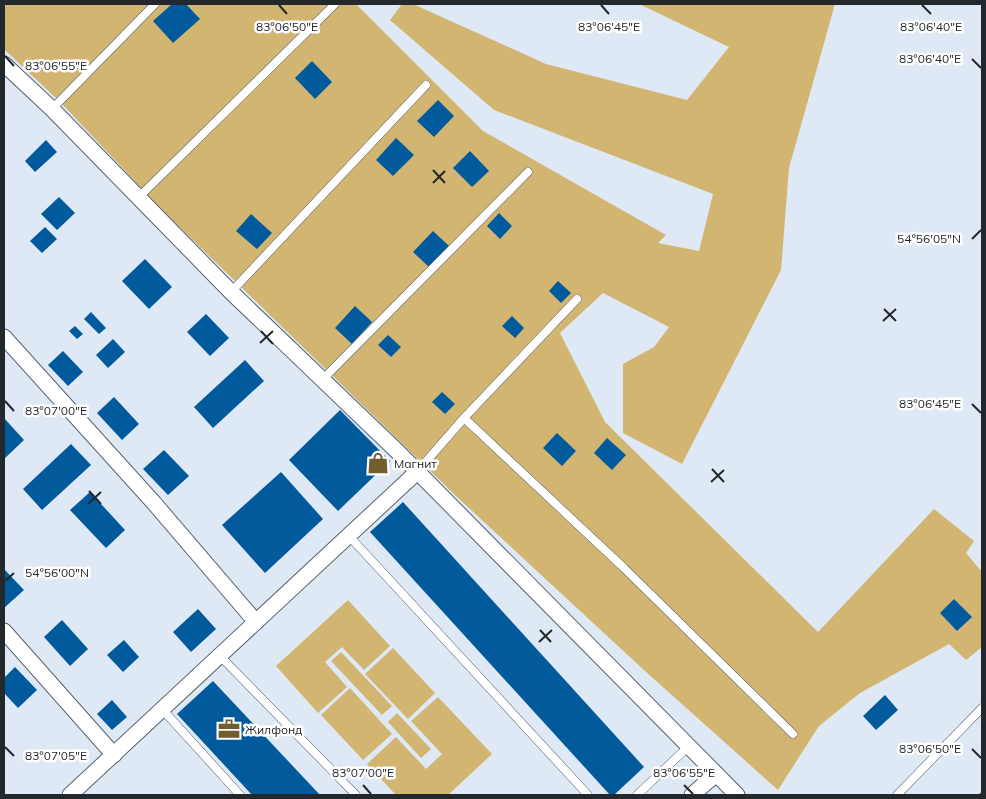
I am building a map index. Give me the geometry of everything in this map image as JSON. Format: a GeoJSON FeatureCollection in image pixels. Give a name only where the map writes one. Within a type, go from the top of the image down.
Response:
{"type":"FeatureCollection","features":[{"type":"Feature","properties":{"kind":"street"},"geometry":{"type":"LineString","coordinates":[[6,71],[52,109],[231,292],[417,472],[737,795]]}},
{"type":"Feature","properties":{"kind":"street"},"geometry":{"type":"LineString","coordinates":[[4,337],[154,503],[256,622]]}},
{"type":"Feature","properties":{"kind":"street"},"geometry":{"type":"LineString","coordinates":[[70,795],[417,472]]}},
{"type":"Feature","properties":{"kind":"street"},"geometry":{"type":"LineString","coordinates":[[4,631],[114,755]]}},
{"type":"Feature","properties":{"kind":"street"},"geometry":{"type":"LineString","coordinates":[[692,795],[716,774]]}},
{"type":"Feature","properties":{"kind":"lane"},"geometry":{"type":"LineString","coordinates":[[52,109],[155,4]]}},
{"type":"Feature","properties":{"kind":"lane"},"geometry":{"type":"LineString","coordinates":[[138,198],[335,4]]}},
{"type":"Feature","properties":{"kind":"lane"},"geometry":{"type":"LineString","coordinates":[[231,292],[426,85]]}},
{"type":"Feature","properties":{"kind":"lane"},"geometry":{"type":"LineString","coordinates":[[322,380],[528,172]]}},
{"type":"Feature","properties":{"kind":"lane"},"geometry":{"type":"LineString","coordinates":[[417,472],[464,418],[577,299]]}},
{"type":"Feature","properties":{"kind":"lane"},"geometry":{"type":"LineString","coordinates":[[464,418],[624,568],[793,734]]}},
{"type":"Feature","properties":{"kind":"lane"},"geometry":{"type":"LineString","coordinates":[[348,536],[588,795]]}},
{"type":"Feature","properties":{"kind":"lane"},"geometry":{"type":"LineString","coordinates":[[220,656],[356,795]]}},
{"type":"Feature","properties":{"kind":"lane"},"geometry":{"type":"LineString","coordinates":[[898,795],[982,708]]}},
{"type":"Feature","properties":{"kind":"lane"},"geometry":{"type":"LineString","coordinates":[[162,709],[240,795]]}},
{"type":"Feature","properties":{"kind":"lane"},"geometry":{"type":"LineString","coordinates":[[637,795],[689,746]]}},
{"type":"Feature","properties":{"kind":"shaded area"},"geometry":{"type":"Polygon","coordinates":[[[4,4],[356,4],[483,131],[666,235],[658,243],[699,251],[713,194],[494,110],[390,20],[402,4],[413,4],[546,64],[687,100],[729,47],[639,4],[835,4],[789,168],[781,270],[682,464],[623,433],[623,364],[654,347],[669,327],[603,293],[560,333],[605,422],[818,632],[934,509],[974,541],[966,553],[982,572],[982,647],[966,660],[949,644],[860,693],[819,726],[778,790],[645,671],[456,496],[164,212],[62,104],[4,49],[4,4]]]}},
{"type":"Feature","properties":{"kind":"shaded area"},"geometry":{"type":"Polygon","coordinates":[[[348,600],[390,646],[364,670],[342,647],[325,662],[347,687],[318,713],[276,666],[348,600]]]}},
{"type":"Feature","properties":{"kind":"shaded area"},"geometry":{"type":"Polygon","coordinates":[[[393,648],[435,693],[408,719],[365,674],[393,648]]]}},
{"type":"Feature","properties":{"kind":"shaded area"},"geometry":{"type":"Polygon","coordinates":[[[341,652],[392,706],[382,715],[331,661],[341,652]]]}},
{"type":"Feature","properties":{"kind":"shaded area"},"geometry":{"type":"Polygon","coordinates":[[[350,688],[392,734],[363,760],[321,715],[350,688]]]}},
{"type":"Feature","properties":{"kind":"shaded area"},"geometry":{"type":"Polygon","coordinates":[[[438,697],[492,754],[448,795],[396,795],[367,764],[396,737],[426,769],[442,754],[411,721],[438,697]]]}},
{"type":"Feature","properties":{"kind":"shaded area"},"geometry":{"type":"Polygon","coordinates":[[[397,713],[431,749],[421,758],[388,722],[397,713]]]}},
{"type":"Feature","properties":{"kind":"building"},"geometry":{"type":"Polygon","coordinates":[[[172,4],[186,4],[200,19],[173,43],[153,21],[172,4]]]}},
{"type":"Feature","properties":{"kind":"building"},"geometry":{"type":"Polygon","coordinates":[[[312,61],[332,82],[315,99],[295,78],[312,61]]]}},
{"type":"Feature","properties":{"kind":"building"},"geometry":{"type":"Polygon","coordinates":[[[438,100],[454,116],[434,137],[417,121],[438,100]]]}},
{"type":"Feature","properties":{"kind":"building"},"geometry":{"type":"Polygon","coordinates":[[[396,138],[414,155],[393,176],[376,160],[396,138]]]}},
{"type":"Feature","properties":{"kind":"building"},"geometry":{"type":"Polygon","coordinates":[[[46,140],[57,152],[35,172],[25,161],[46,140]]]}},
{"type":"Feature","properties":{"kind":"building"},"geometry":{"type":"Polygon","coordinates":[[[470,151],[489,171],[472,187],[453,168],[470,151]]]}},
{"type":"Feature","properties":{"kind":"building"},"geometry":{"type":"Polygon","coordinates":[[[59,197],[75,213],[57,230],[41,214],[59,197]]]}},
{"type":"Feature","properties":{"kind":"building"},"geometry":{"type":"Polygon","coordinates":[[[499,213],[512,226],[500,239],[487,226],[499,213]]]}},
{"type":"Feature","properties":{"kind":"building"},"geometry":{"type":"Polygon","coordinates":[[[251,214],[272,233],[257,249],[236,231],[251,214]]]}},
{"type":"Feature","properties":{"kind":"building"},"geometry":{"type":"Polygon","coordinates":[[[45,227],[57,239],[42,253],[30,241],[45,227]]]}},
{"type":"Feature","properties":{"kind":"building"},"geometry":{"type":"Polygon","coordinates":[[[433,231],[450,247],[430,268],[413,252],[433,231]]]}},
{"type":"Feature","properties":{"kind":"building"},"geometry":{"type":"Polygon","coordinates":[[[145,259],[172,287],[149,309],[122,281],[145,259]]]}},
{"type":"Feature","properties":{"kind":"building"},"geometry":{"type":"Polygon","coordinates":[[[558,281],[571,293],[561,303],[549,291],[558,281]]]}},
{"type":"Feature","properties":{"kind":"building"},"geometry":{"type":"Polygon","coordinates":[[[355,306],[372,322],[352,344],[335,328],[355,306]]]}},
{"type":"Feature","properties":{"kind":"building"},"geometry":{"type":"Polygon","coordinates":[[[91,312],[106,328],[99,334],[84,319],[91,312]]]}},
{"type":"Feature","properties":{"kind":"building"},"geometry":{"type":"Polygon","coordinates":[[[206,314],[229,338],[210,356],[187,332],[206,314]]]}},
{"type":"Feature","properties":{"kind":"building"},"geometry":{"type":"Polygon","coordinates":[[[512,316],[524,328],[515,338],[502,326],[512,316]]]}},
{"type":"Feature","properties":{"kind":"building"},"geometry":{"type":"Polygon","coordinates":[[[75,326],[83,334],[77,339],[69,331],[75,326]]]}},
{"type":"Feature","properties":{"kind":"building"},"geometry":{"type":"Polygon","coordinates":[[[388,335],[401,347],[391,357],[378,345],[388,335]]]}},
{"type":"Feature","properties":{"kind":"building"},"geometry":{"type":"Polygon","coordinates":[[[113,339],[125,352],[108,368],[96,355],[113,339]]]}},
{"type":"Feature","properties":{"kind":"building"},"geometry":{"type":"Polygon","coordinates":[[[63,351],[83,372],[68,386],[48,365],[63,351]]]}},
{"type":"Feature","properties":{"kind":"building"},"geometry":{"type":"Polygon","coordinates":[[[245,360],[264,381],[213,428],[194,407],[245,360]]]}},
{"type":"Feature","properties":{"kind":"building"},"geometry":{"type":"Polygon","coordinates":[[[442,392],[455,404],[445,414],[432,402],[442,392]]]}},
{"type":"Feature","properties":{"kind":"building"},"geometry":{"type":"Polygon","coordinates":[[[114,397],[139,424],[122,440],[97,413],[114,397]]]}},
{"type":"Feature","properties":{"kind":"building"},"geometry":{"type":"Polygon","coordinates":[[[340,410],[390,461],[338,511],[289,460],[340,410]]]}},
{"type":"Feature","properties":{"kind":"building"},"geometry":{"type":"Polygon","coordinates":[[[4,418],[24,440],[4,459],[4,418]]]}},
{"type":"Feature","properties":{"kind":"building"},"geometry":{"type":"Polygon","coordinates":[[[557,433],[576,451],[562,466],[543,448],[557,433]]]}},
{"type":"Feature","properties":{"kind":"building"},"geometry":{"type":"Polygon","coordinates":[[[607,438],[626,455],[612,470],[594,453],[607,438]]]}},
{"type":"Feature","properties":{"kind":"building"},"geometry":{"type":"Polygon","coordinates":[[[71,444],[91,465],[42,510],[23,489],[71,444]]]}},
{"type":"Feature","properties":{"kind":"building"},"geometry":{"type":"Polygon","coordinates":[[[164,450],[189,476],[168,495],[143,469],[164,450]]]}},
{"type":"Feature","properties":{"kind":"building"},"geometry":{"type":"Polygon","coordinates":[[[281,472],[323,519],[265,573],[222,525],[281,472]]]}},
{"type":"Feature","properties":{"kind":"building"},"geometry":{"type":"Polygon","coordinates":[[[90,492],[125,530],[106,548],[70,510],[90,492]]]}},
{"type":"Feature","properties":{"kind":"building"},"geometry":{"type":"Polygon","coordinates":[[[403,502],[644,767],[614,795],[610,795],[370,532],[403,502]]]}},
{"type":"Feature","properties":{"kind":"building"},"geometry":{"type":"Polygon","coordinates":[[[4,569],[24,590],[4,608],[4,569]]]}},
{"type":"Feature","properties":{"kind":"building"},"geometry":{"type":"Polygon","coordinates":[[[954,599],[972,617],[957,631],[940,613],[954,599]]]}},
{"type":"Feature","properties":{"kind":"building"},"geometry":{"type":"Polygon","coordinates":[[[198,609],[216,629],[191,652],[173,632],[198,609]]]}},
{"type":"Feature","properties":{"kind":"building"},"geometry":{"type":"Polygon","coordinates":[[[62,620],[88,649],[70,666],[44,637],[62,620]]]}},
{"type":"Feature","properties":{"kind":"building"},"geometry":{"type":"Polygon","coordinates":[[[124,640],[139,657],[123,672],[107,655],[124,640]]]}},
{"type":"Feature","properties":{"kind":"building"},"geometry":{"type":"Polygon","coordinates":[[[15,667],[37,690],[18,708],[4,693],[4,678],[15,667]]]}},
{"type":"Feature","properties":{"kind":"building"},"geometry":{"type":"Polygon","coordinates":[[[213,681],[320,795],[252,795],[177,714],[213,681]]]}},
{"type":"Feature","properties":{"kind":"building"},"geometry":{"type":"Polygon","coordinates":[[[885,695],[898,710],[876,730],[863,716],[885,695]]]}},
{"type":"Feature","properties":{"kind":"building"},"geometry":{"type":"Polygon","coordinates":[[[112,700],[127,717],[112,730],[97,714],[112,700]]]}},
{"type":"Feature","properties":{"kind":"place","name":"Магнит"},"geometry":{"type":"Point","coordinates":[378,463]}},
{"type":"Feature","properties":{"kind":"place","name":"Жилфонд"},"geometry":{"type":"Point","coordinates":[229,729]}}]}
